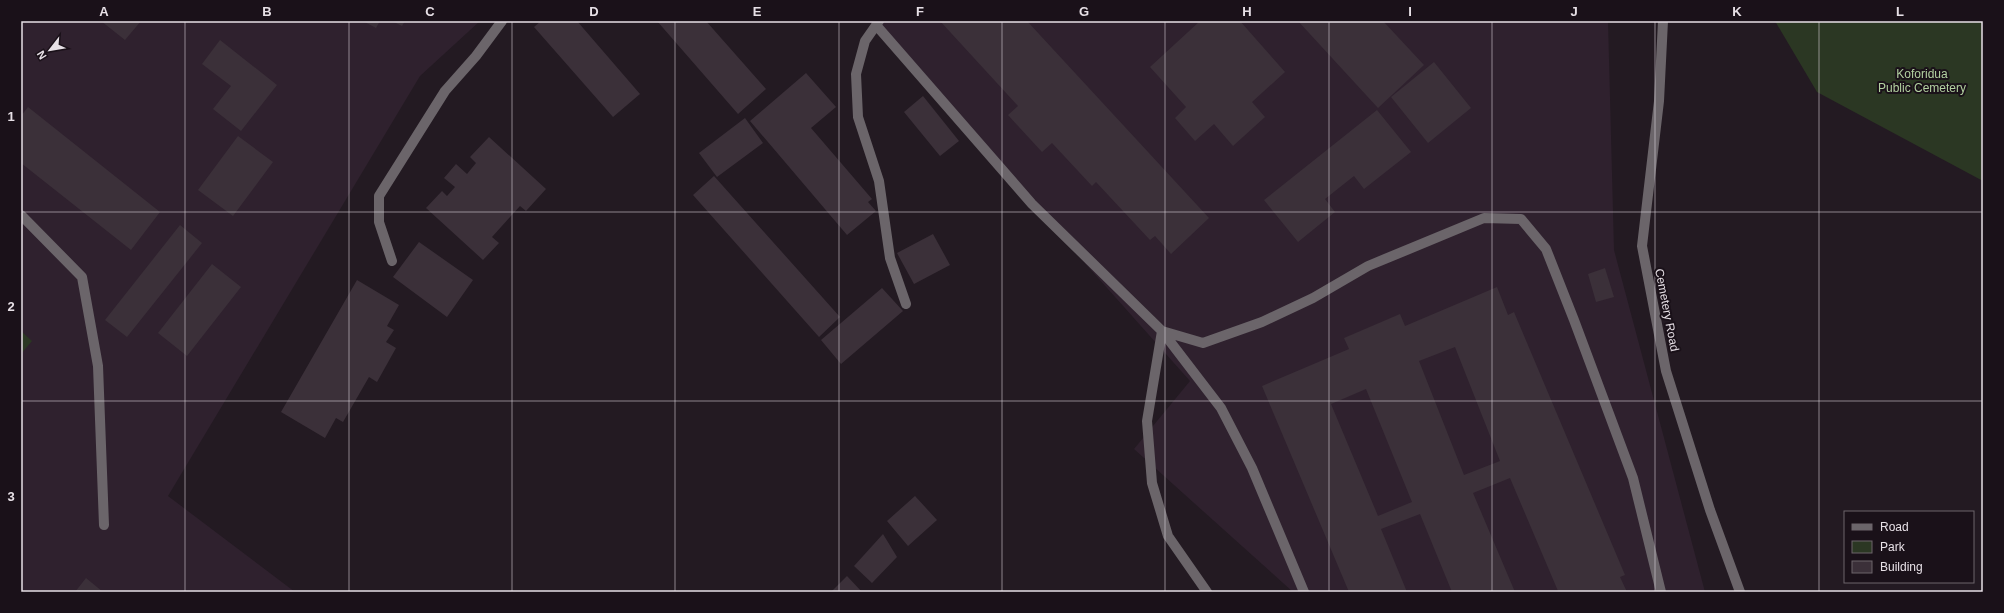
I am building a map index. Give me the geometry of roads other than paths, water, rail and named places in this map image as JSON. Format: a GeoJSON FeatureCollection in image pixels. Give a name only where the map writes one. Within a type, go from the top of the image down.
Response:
{"type":"FeatureCollection","features":[{"type":"Feature","properties":{"kind":"street"},"geometry":{"type":"LineString","coordinates":[[392,261],[379,222],[379,196],[445,91],[476,56],[502,21]]}},
{"type":"Feature","properties":{"kind":"street","name":"Cemetery Road"},"geometry":{"type":"LineString","coordinates":[[1663,21],[1658,101],[1642,246],[1666,371],[1710,510],[1740,592]]}},
{"type":"Feature","properties":{"kind":"street"},"geometry":{"type":"LineString","coordinates":[[906,304],[890,258],[879,181],[858,118],[856,74],[865,41],[878,23],[1032,204],[1162,331],[1221,408],[1252,468],[1304,592]]}},
{"type":"Feature","properties":{"kind":"street"},"geometry":{"type":"LineString","coordinates":[[21,214],[82,277],[98,366],[104,525]]}},
{"type":"Feature","properties":{"kind":"street"},"geometry":{"type":"LineString","coordinates":[[1162,331],[1203,343],[1262,322],[1313,298],[1368,266],[1484,218],[1521,219],[1546,249],[1574,320],[1633,478],[1661,592]]}},
{"type":"Feature","properties":{"kind":"street"},"geometry":{"type":"LineString","coordinates":[[1162,331],[1147,421],[1152,483],[1168,536],[1208,592]]}},
{"type":"Feature","properties":{"kind":"park label","name":"Koforidua Public Cemetery"},"geometry":{"type":"Point","coordinates":[1922,81]}}]}
